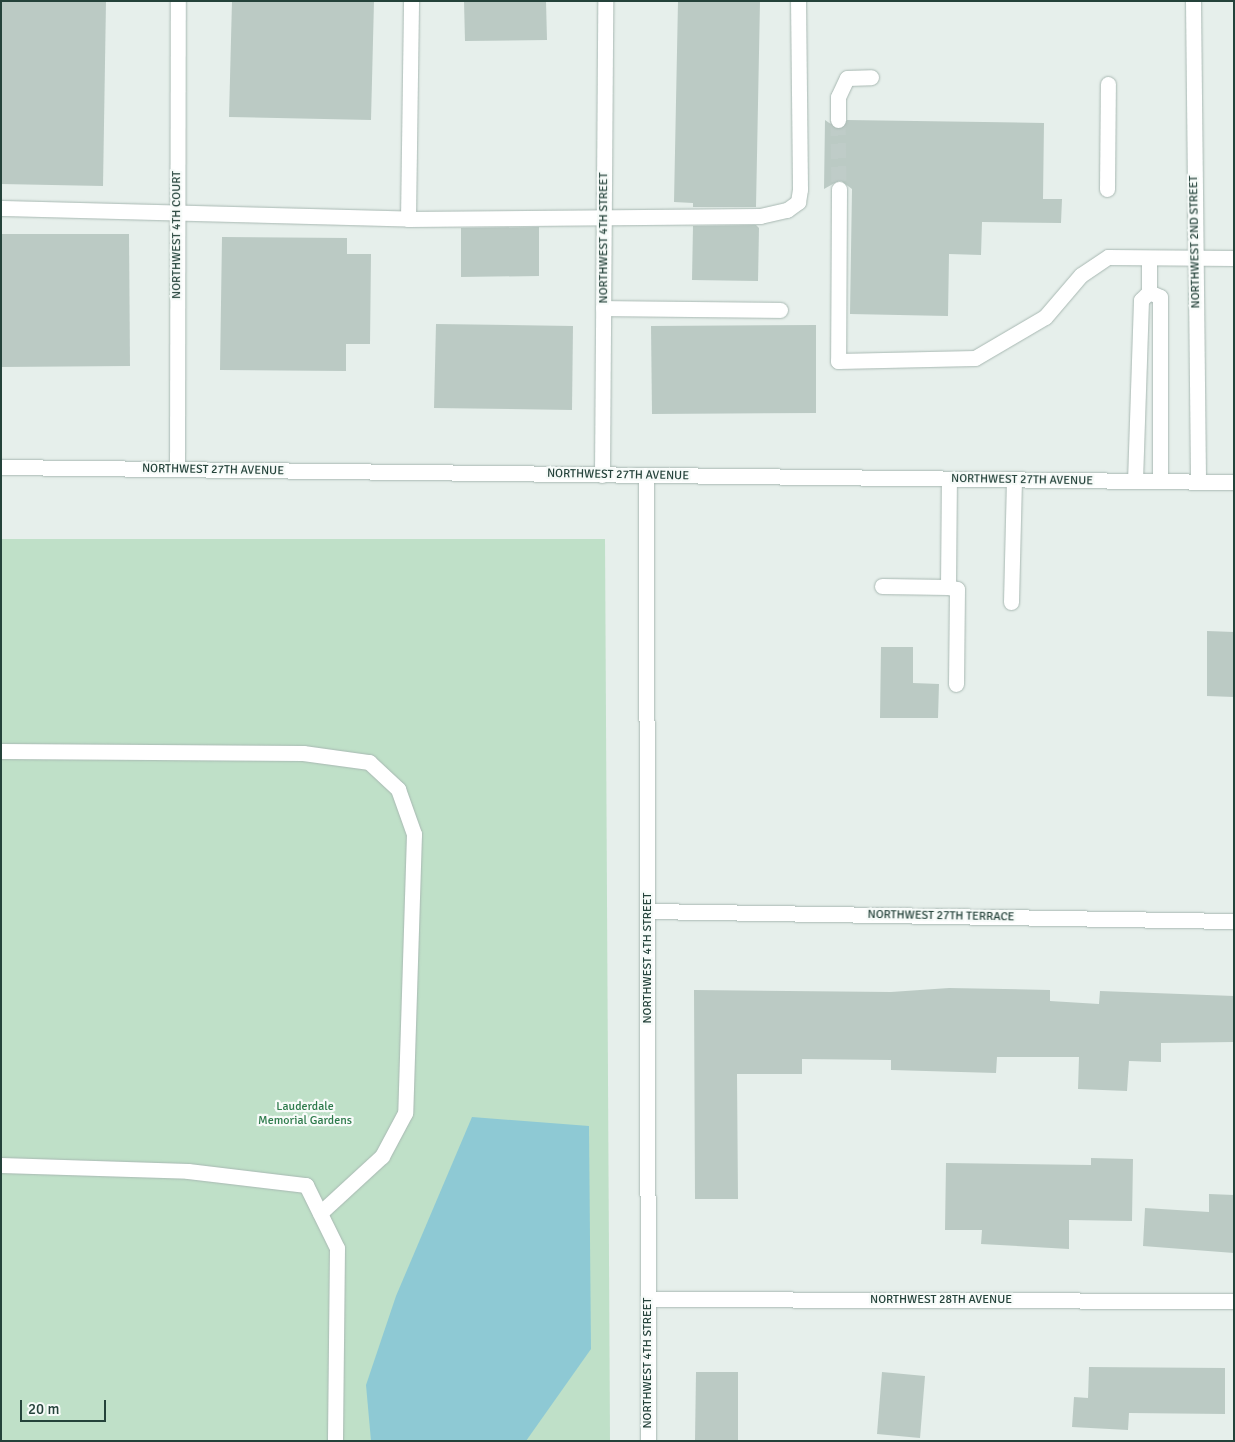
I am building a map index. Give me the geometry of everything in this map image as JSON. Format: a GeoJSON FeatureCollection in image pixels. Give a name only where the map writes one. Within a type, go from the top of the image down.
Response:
{"type":"FeatureCollection","features":[{"type":"Feature","properties":{"kind":"street","name":"NORTHWEST 4TH COURT"},"geometry":{"type":"LineString","coordinates":[[177,469],[178,1]]}},
{"type":"Feature","properties":{"kind":"street"},"geometry":{"type":"LineString","coordinates":[[408,219],[411,1]]}},
{"type":"Feature","properties":{"kind":"street","name":"NORTHWEST 4TH STREET"},"geometry":{"type":"LineString","coordinates":[[602,474],[605,1]]}},
{"type":"Feature","properties":{"kind":"street"},"geometry":{"type":"LineString","coordinates":[[1,208],[408,219],[760,216],[787,210],[798,202],[798,1]]}},
{"type":"Feature","properties":{"kind":"street","name":"NORTHWEST 2ND STREET"},"geometry":{"type":"LineString","coordinates":[[1193,1],[1198,482]]}},
{"type":"Feature","properties":{"kind":"street"},"geometry":{"type":"LineString","coordinates":[[838,120],[838,97],[847,78],[871,77]]}},
{"type":"Feature","properties":{"kind":"street"},"geometry":{"type":"LineString","coordinates":[[1107,188],[1108,84]]}},
{"type":"Feature","properties":{"kind":"street"},"geometry":{"type":"LineString","coordinates":[[839,189],[838,361],[976,358],[1045,317],[1081,274],[1108,257],[1195,260],[1234,258]]}},
{"type":"Feature","properties":{"kind":"street"},"geometry":{"type":"LineString","coordinates":[[1135,481],[1141,300],[1149,292],[1149,258]]}},
{"type":"Feature","properties":{"kind":"street"},"geometry":{"type":"LineString","coordinates":[[1149,292],[1160,297],[1160,482]]}},
{"type":"Feature","properties":{"kind":"street"},"geometry":{"type":"LineString","coordinates":[[603,308],[780,310]]}},
{"type":"Feature","properties":{"kind":"street","name":"NORTHWEST 27TH AVENUE"},"geometry":{"type":"LineString","coordinates":[[1,466],[1234,482]]}},
{"type":"Feature","properties":{"kind":"street","name":"NORTHWEST 4TH STREET"},"geometry":{"type":"LineString","coordinates":[[646,475],[648,1441]]}},
{"type":"Feature","properties":{"kind":"street"},"geometry":{"type":"LineString","coordinates":[[948,587],[949,479]]}},
{"type":"Feature","properties":{"kind":"street"},"geometry":{"type":"LineString","coordinates":[[1011,602],[1014,479]]}},
{"type":"Feature","properties":{"kind":"street"},"geometry":{"type":"LineString","coordinates":[[882,586],[948,587],[957,589],[956,684]]}},
{"type":"Feature","properties":{"kind":"street"},"geometry":{"type":"LineString","coordinates":[[1,751],[303,752],[369,762],[398,789],[414,834],[405,1113],[382,1156],[320,1213]]}},
{"type":"Feature","properties":{"kind":"street","name":"NORTHWEST 27TH TERRACE"},"geometry":{"type":"LineString","coordinates":[[648,911],[1234,921]]}},
{"type":"Feature","properties":{"kind":"street"},"geometry":{"type":"LineString","coordinates":[[1,1165],[188,1171],[306,1185],[337,1248],[335,1441]]}},
{"type":"Feature","properties":{"kind":"street","name":"NORTHWEST 28TH AVENUE"},"geometry":{"type":"LineString","coordinates":[[648,1299],[1234,1301]]}},
{"type":"Feature","properties":{"kind":"green space","name":"Lauderdale Memorial Gardens"},"geometry":{"type":"Polygon","coordinates":[[[1,539],[605,539],[610,1441],[1,1441],[1,539]]]}},
{"type":"Feature","properties":{"kind":"water"},"geometry":{"type":"Polygon","coordinates":[[[472,1117],[589,1126],[591,1349],[526,1441],[371,1441],[366,1385],[396,1296],[472,1117]]]}},
{"type":"Feature","properties":{"kind":"building"},"geometry":{"type":"Polygon","coordinates":[[[1,1],[106,1],[103,186],[1,184],[1,1]]]}},
{"type":"Feature","properties":{"kind":"building"},"geometry":{"type":"Polygon","coordinates":[[[232,1],[374,1],[371,120],[229,117],[232,1]]]}},
{"type":"Feature","properties":{"kind":"building"},"geometry":{"type":"Polygon","coordinates":[[[464,1],[546,1],[547,40],[465,41],[464,1]]]}},
{"type":"Feature","properties":{"kind":"building"},"geometry":{"type":"Polygon","coordinates":[[[678,1],[760,1],[756,207],[693,207],[693,203],[674,202],[678,1]]]}},
{"type":"Feature","properties":{"kind":"building"},"geometry":{"type":"Polygon","coordinates":[[[825,120],[838,129],[847,120],[1044,123],[1043,199],[1062,199],[1061,223],[982,222],[981,255],[949,254],[948,316],[850,314],[852,189],[840,180],[824,189],[825,120]]]}},
{"type":"Feature","properties":{"kind":"building"},"geometry":{"type":"Polygon","coordinates":[[[756,225],[759,228],[758,281],[692,280],[693,226],[756,225]]]}},
{"type":"Feature","properties":{"kind":"building"},"geometry":{"type":"Polygon","coordinates":[[[539,227],[539,276],[461,277],[461,228],[539,227]]]}},
{"type":"Feature","properties":{"kind":"building"},"geometry":{"type":"Polygon","coordinates":[[[1,234],[129,234],[130,366],[1,367],[1,234]]]}},
{"type":"Feature","properties":{"kind":"building"},"geometry":{"type":"Polygon","coordinates":[[[222,237],[347,238],[347,254],[371,254],[370,344],[346,344],[346,371],[220,370],[222,237]]]}},
{"type":"Feature","properties":{"kind":"building"},"geometry":{"type":"Polygon","coordinates":[[[436,324],[573,326],[572,410],[434,408],[436,324]]]}},
{"type":"Feature","properties":{"kind":"building"},"geometry":{"type":"Polygon","coordinates":[[[816,325],[816,413],[652,414],[651,326],[816,325]]]}},
{"type":"Feature","properties":{"kind":"building"},"geometry":{"type":"Polygon","coordinates":[[[1207,631],[1234,632],[1234,697],[1207,696],[1207,631]]]}},
{"type":"Feature","properties":{"kind":"building"},"geometry":{"type":"Polygon","coordinates":[[[881,647],[913,647],[913,683],[939,684],[938,718],[880,718],[881,647]]]}},
{"type":"Feature","properties":{"kind":"building"},"geometry":{"type":"Polygon","coordinates":[[[949,988],[1050,990],[1050,1001],[1099,1004],[1100,991],[1234,996],[1234,1042],[1161,1043],[1161,1062],[1129,1061],[1127,1091],[1078,1089],[1079,1057],[997,1057],[996,1073],[891,1070],[891,1060],[802,1059],[802,1074],[737,1074],[738,1199],[695,1199],[694,990],[891,992],[949,988]]]}},
{"type":"Feature","properties":{"kind":"building"},"geometry":{"type":"Polygon","coordinates":[[[1091,1158],[1133,1159],[1132,1221],[1069,1220],[1069,1249],[981,1244],[982,1230],[945,1230],[946,1163],[1091,1165],[1091,1158]]]}},
{"type":"Feature","properties":{"kind":"building"},"geometry":{"type":"Polygon","coordinates":[[[1209,1194],[1234,1195],[1234,1253],[1143,1246],[1145,1208],[1209,1212],[1209,1194]]]}},
{"type":"Feature","properties":{"kind":"building"},"geometry":{"type":"Polygon","coordinates":[[[1089,1367],[1225,1368],[1225,1414],[1129,1413],[1128,1430],[1072,1427],[1074,1397],[1088,1398],[1089,1367]]]}},
{"type":"Feature","properties":{"kind":"building"},"geometry":{"type":"Polygon","coordinates":[[[696,1372],[738,1372],[738,1441],[695,1441],[696,1372]]]}},
{"type":"Feature","properties":{"kind":"building"},"geometry":{"type":"Polygon","coordinates":[[[882,1372],[925,1376],[920,1438],[877,1434],[882,1372]]]}},
{"type":"Feature","properties":{"kind":"tunnel"},"geometry":{"type":"LineString","coordinates":[[838,120],[839,189]]}}]}
